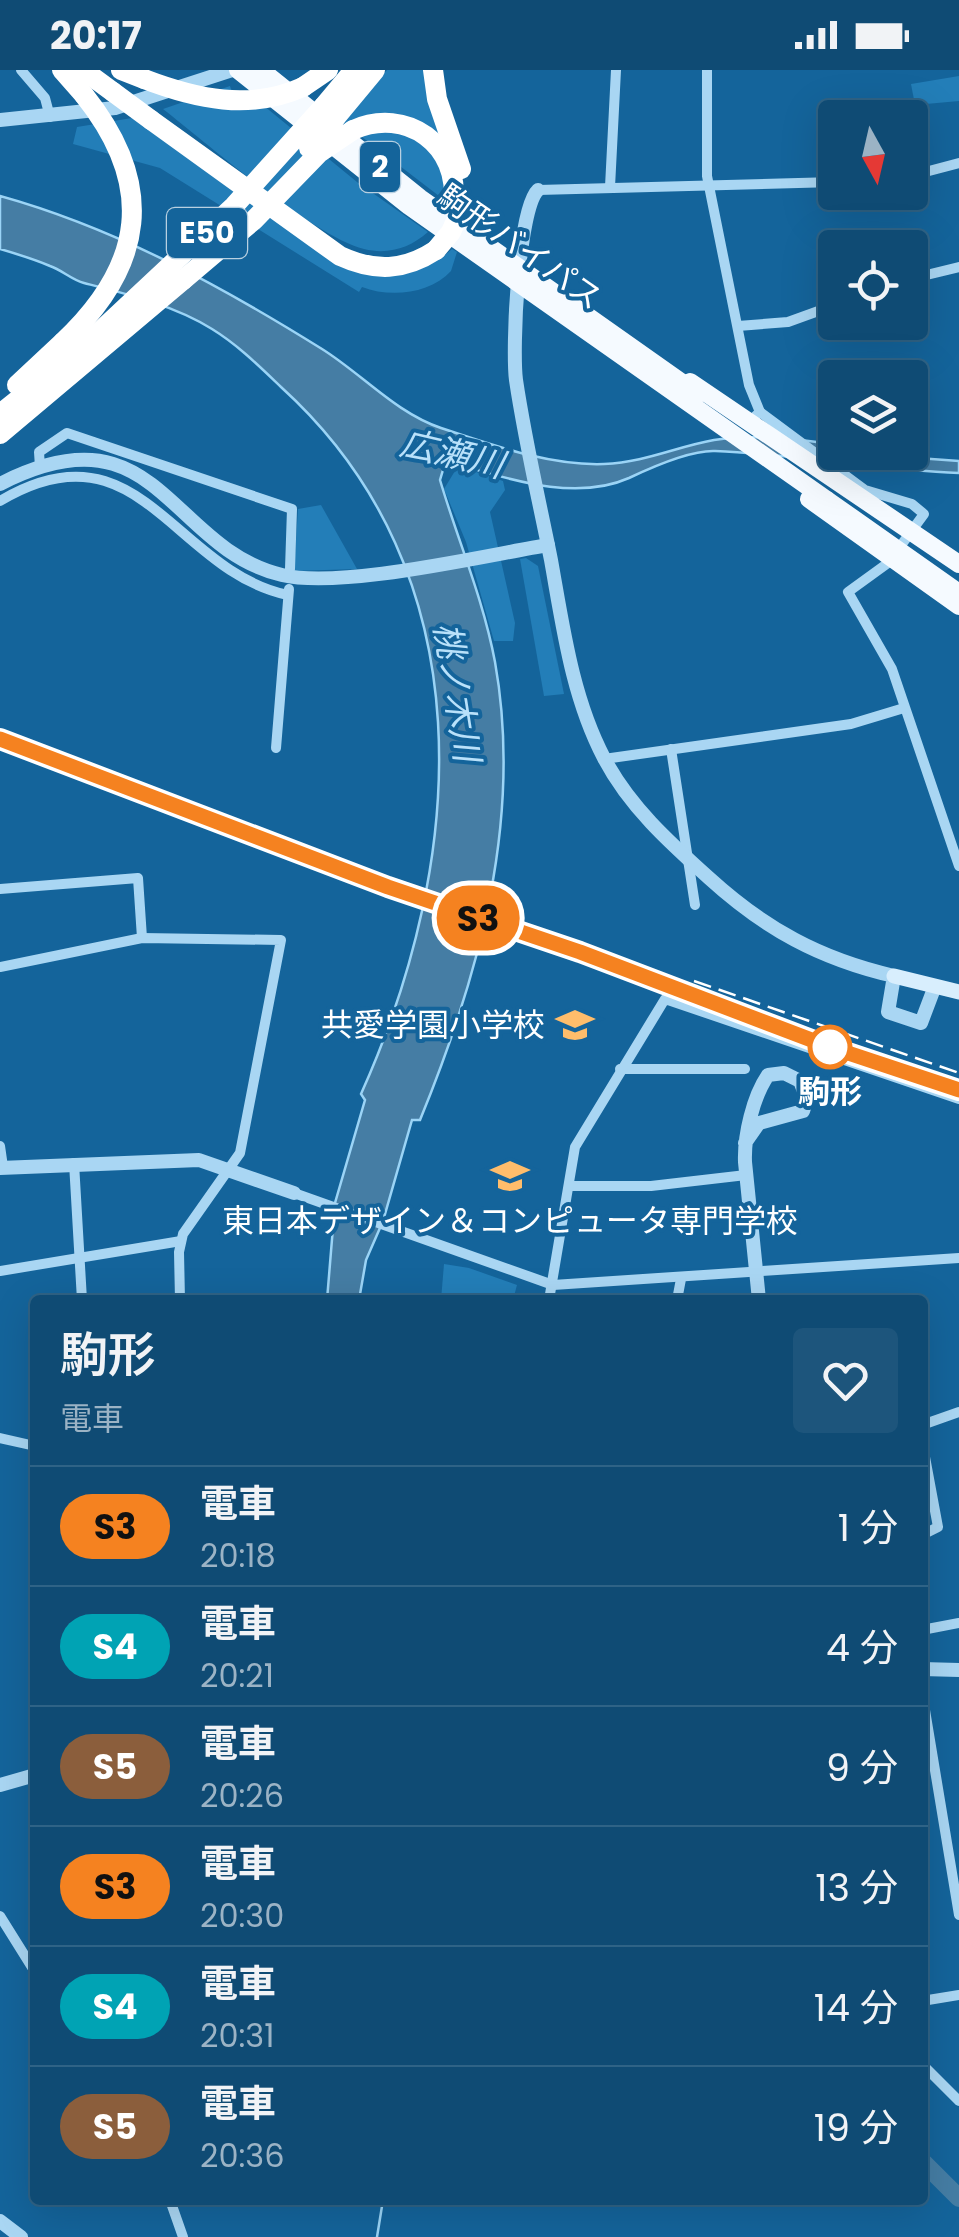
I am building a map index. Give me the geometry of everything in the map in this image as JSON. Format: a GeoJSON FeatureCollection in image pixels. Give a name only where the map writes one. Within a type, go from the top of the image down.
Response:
{"type":"FeatureCollection","features":[{"type":"Feature","properties":{"kind":"highway"},"geometry":{"type":"LineString","coordinates":[[0,400],[79,350],[127,250],[133,220],[125,163],[84,95],[62,70]]}},
{"type":"Feature","properties":{"kind":"highway"},"geometry":{"type":"LineString","coordinates":[[83,70],[119,84],[151,74],[196,96],[240,101],[267,99],[303,86],[328,70]]}},
{"type":"Feature","properties":{"kind":"highway"},"geometry":{"type":"LineString","coordinates":[[98,70],[155,118],[350,251],[376,258],[398,258],[432,247],[457,206],[463,179],[437,99],[434,70]]}},
{"type":"Feature","properties":{"kind":"highway","name":"E50"},"geometry":{"type":"LineString","coordinates":[[0,414],[79,350],[184,280],[254,220],[319,153],[354,70]]}},
{"type":"Feature","properties":{"kind":"highway","name":"E50"},"geometry":{"type":"LineString","coordinates":[[0,434],[79,350],[337,117],[374,70]]}},
{"type":"Feature","properties":{"kind":"highway"},"geometry":{"type":"LineString","coordinates":[[337,117],[396,122],[428,136],[449,164],[457,206]]}},
{"type":"Feature","properties":{"kind":"main road","name":"駒形バイパス"},"geometry":{"type":"LineString","coordinates":[[236,70],[335,151],[747,424]]}},
{"type":"Feature","properties":{"kind":"main road","name":"駒形バイパス"},"geometry":{"type":"LineString","coordinates":[[261,70],[660,384],[747,424]]}},
{"type":"Feature","properties":{"kind":"main road","name":"2"},"geometry":{"type":"LineString","coordinates":[[747,424],[779,465],[892,558],[959,606]]}},
{"type":"Feature","properties":{"kind":"main road","name":"2"},"geometry":{"type":"LineString","coordinates":[[747,424],[831,471],[959,564]]}},
{"type":"Feature","properties":{"kind":"main road","name":"2"},"geometry":{"type":"LineString","coordinates":[[779,465],[959,580]]}},
{"type":"Feature","properties":{"kind":"main road","name":"2"},"geometry":{"type":"LineString","coordinates":[[830,495],[959,593]]}},
{"type":"Feature","properties":{"kind":"main road"},"geometry":{"type":"LineString","coordinates":[[894,976],[959,992]]}},
{"type":"Feature","properties":{"kind":"street"},"geometry":{"type":"LineString","coordinates":[[21,70],[46,98],[50,118]]}},
{"type":"Feature","properties":{"kind":"street"},"geometry":{"type":"LineString","coordinates":[[0,120],[50,118],[116,108],[236,70]]}},
{"type":"Feature","properties":{"kind":"street"},"geometry":{"type":"LineString","coordinates":[[610,187],[616,70]]}},
{"type":"Feature","properties":{"kind":"street"},"geometry":{"type":"LineString","coordinates":[[707,70],[709,184],[748,386],[747,424]]}},
{"type":"Feature","properties":{"kind":"street"},"geometry":{"type":"LineString","coordinates":[[151,74],[169,93]]}},
{"type":"Feature","properties":{"kind":"street"},"geometry":{"type":"LineString","coordinates":[[928,171],[959,163]]}},
{"type":"Feature","properties":{"kind":"street"},"geometry":{"type":"LineString","coordinates":[[818,182],[538,190],[532,196],[512,338],[524,430],[576,686],[604,759],[637,807],[736,902],[783,937],[829,959],[894,976],[888,1012],[917,1023],[925,1020],[935,986]]}},
{"type":"Feature","properties":{"kind":"street"},"geometry":{"type":"LineString","coordinates":[[928,275],[959,267]]}},
{"type":"Feature","properties":{"kind":"street"},"geometry":{"type":"LineString","coordinates":[[738,326],[788,322],[818,311]]}},
{"type":"Feature","properties":{"kind":"street"},"geometry":{"type":"LineString","coordinates":[[40,467],[39,452],[67,433],[292,509],[290,569]]}},
{"type":"Feature","properties":{"kind":"street"},"geometry":{"type":"LineString","coordinates":[[2,492],[40,467],[89,462],[131,471],[174,499],[224,548],[272,572],[307,579],[366,574],[548,545]]}},
{"type":"Feature","properties":{"kind":"street"},"geometry":{"type":"LineString","coordinates":[[2,492],[58,479],[112,482],[156,506],[230,573],[288,592],[276,748]]}},
{"type":"Feature","properties":{"kind":"street"},"geometry":{"type":"LineString","coordinates":[[915,533],[892,558],[848,592],[892,669],[959,866]]}},
{"type":"Feature","properties":{"kind":"street"},"geometry":{"type":"LineString","coordinates":[[604,759],[851,724],[904,708]]}},
{"type":"Feature","properties":{"kind":"street"},"geometry":{"type":"LineString","coordinates":[[671,749],[695,905]]}},
{"type":"Feature","properties":{"kind":"street"},"geometry":{"type":"LineString","coordinates":[[0,888],[138,878],[142,938]]}},
{"type":"Feature","properties":{"kind":"street"},"geometry":{"type":"LineString","coordinates":[[0,968],[142,938],[280,940],[240,1152],[181,1240],[180,1295]]}},
{"type":"Feature","properties":{"kind":"street"},"geometry":{"type":"LineString","coordinates":[[550,1295],[575,1147],[666,1000],[959,1099]]}},
{"type":"Feature","properties":{"kind":"street"},"geometry":{"type":"LineString","coordinates":[[620,1069],[745,1069]]}},
{"type":"Feature","properties":{"kind":"street"},"geometry":{"type":"LineString","coordinates":[[745,1143],[760,1123],[803,1112],[807,1099],[800,1081],[784,1072],[768,1075],[745,1143],[758,1295]]}},
{"type":"Feature","properties":{"kind":"street"},"geometry":{"type":"LineString","coordinates":[[0,1146],[2,1168],[188,1160],[230,1170],[553,1285],[681,1280],[959,1258]]}},
{"type":"Feature","properties":{"kind":"street"},"geometry":{"type":"LineString","coordinates":[[74,1163],[82,1295]]}},
{"type":"Feature","properties":{"kind":"street"},"geometry":{"type":"LineString","coordinates":[[569,1186],[651,1186],[746,1175]]}},
{"type":"Feature","properties":{"kind":"street"},"geometry":{"type":"LineString","coordinates":[[0,1271],[181,1240]]}},
{"type":"Feature","properties":{"kind":"street"},"geometry":{"type":"LineString","coordinates":[[679,1295],[681,1280]]}},
{"type":"Feature","properties":{"kind":"street"},"geometry":{"type":"LineString","coordinates":[[928,1423],[959,1412]]}},
{"type":"Feature","properties":{"kind":"street"},"geometry":{"type":"LineString","coordinates":[[0,1438],[30,1445]]}},
{"type":"Feature","properties":{"kind":"street"},"geometry":{"type":"LineString","coordinates":[[928,1473],[938,1527],[928,1532]]}},
{"type":"Feature","properties":{"kind":"street"},"geometry":{"type":"LineString","coordinates":[[928,1629],[959,1623]]}},
{"type":"Feature","properties":{"kind":"street"},"geometry":{"type":"LineString","coordinates":[[928,1669],[959,1670]]}},
{"type":"Feature","properties":{"kind":"street"},"geometry":{"type":"LineString","coordinates":[[928,1726],[959,1915]]}},
{"type":"Feature","properties":{"kind":"street"},"geometry":{"type":"LineString","coordinates":[[0,1784],[30,1776]]}},
{"type":"Feature","properties":{"kind":"street"},"geometry":{"type":"LineString","coordinates":[[0,1916],[30,1964]]}},
{"type":"Feature","properties":{"kind":"street"},"geometry":{"type":"LineString","coordinates":[[928,2000],[959,1995]]}},
{"type":"Feature","properties":{"kind":"street"},"geometry":{"type":"LineString","coordinates":[[928,2070],[957,2097]]}},
{"type":"Feature","properties":{"kind":"street"},"geometry":{"type":"LineString","coordinates":[[172,2205],[183,2237]]}},
{"type":"Feature","properties":{"kind":"street"},"geometry":{"type":"LineString","coordinates":[[0,2220],[21,2237]]}},
{"type":"Feature","properties":{"kind":"shaded area"},"geometry":{"type":"Polygon","coordinates":[[[387,70],[427,70],[449,150],[426,129],[347,127],[342,123],[387,70]]]}},
{"type":"Feature","properties":{"kind":"shaded area"},"geometry":{"type":"Polygon","coordinates":[[[959,76],[959,101],[928,104],[928,100],[914,100],[911,84],[959,76]]]}},
{"type":"Feature","properties":{"kind":"shaded area"},"geometry":{"type":"Polygon","coordinates":[[[230,86],[233,95],[247,92],[357,182],[428,232],[406,246],[390,250],[373,251],[343,241],[290,209],[163,109],[230,86]]]}},
{"type":"Feature","properties":{"kind":"shaded area"},"geometry":{"type":"Polygon","coordinates":[[[132,118],[338,266],[369,275],[398,275],[425,267],[452,249],[457,252],[451,271],[432,285],[409,292],[362,287],[359,292],[160,168],[73,144],[77,127],[132,118]]]}},
{"type":"Feature","properties":{"kind":"shaded area"},"geometry":{"type":"Polygon","coordinates":[[[371,130],[417,136],[444,171],[443,199],[362,137],[371,130]]]}},
{"type":"Feature","properties":{"kind":"shaded area"},"geometry":{"type":"Polygon","coordinates":[[[458,466],[503,481],[505,490],[490,512],[515,623],[513,641],[494,641],[466,542],[444,489],[458,466]]]}},
{"type":"Feature","properties":{"kind":"shaded area"},"geometry":{"type":"Polygon","coordinates":[[[321,505],[357,569],[294,571],[298,509],[321,505]]]}},
{"type":"Feature","properties":{"kind":"shaded area"},"geometry":{"type":"Polygon","coordinates":[[[526,558],[538,566],[564,694],[544,696],[520,559],[526,558]]]}},
{"type":"Feature","properties":{"kind":"shaded area"},"geometry":{"type":"Polygon","coordinates":[[[444,1264],[469,1268],[517,1285],[514,1295],[441,1295],[444,1264]]]}},
{"type":"Feature","properties":{"kind":"water","name":"広瀬川"},"geometry":{"type":"Polygon","coordinates":[[[0,196],[85,225],[166,261],[322,349],[394,403],[461,435],[521,453],[583,464],[633,460],[729,438],[818,443],[818,461],[705,451],[670,460],[608,485],[587,488],[542,486],[456,464],[443,470],[440,480],[477,592],[495,662],[502,721],[499,838],[490,896],[461,1010],[420,1120],[412,1120],[383,1221],[366,1260],[360,1295],[327,1295],[335,1203],[365,1100],[361,1094],[396,1004],[422,910],[437,816],[438,722],[425,631],[395,543],[348,461],[281,387],[231,342],[182,313],[80,282],[44,263],[0,249],[0,196]]]}},
{"type":"Feature","properties":{"kind":"water"},"geometry":{"type":"Polygon","coordinates":[[[928,459],[959,461],[959,473],[913,470],[928,470],[928,459]]]}},
{"type":"Feature","properties":{"kind":"waterway","name":"桃ノ木川"},"geometry":{"type":"LineString","coordinates":[[928,2167],[959,2198]]}},
{"type":"Feature","properties":{"kind":"waterway"},"geometry":{"type":"LineString","coordinates":[[377,2237],[382,2205]]}},
{"type":"Feature","properties":{"kind":"railway"},"geometry":{"type":"LineString","coordinates":[[0,739],[388,887],[579,951],[830,1047],[959,1090]]}},
{"type":"Feature","properties":{"kind":"railway"},"geometry":{"type":"LineString","coordinates":[[694,981],[959,1073]]}},
{"type":"Feature","properties":{"kind":"train","name":"S3"},"geometry":{"type":"LineString","coordinates":[[0,739],[388,887],[580,952],[830,1047],[959,1090]]}},
{"type":"Feature","properties":{"kind":"place","name":"共愛学園小学校"},"geometry":{"type":"Point","coordinates":[575,1025]}},
{"type":"Feature","properties":{"kind":"place","name":"駒形"},"geometry":{"type":"Point","coordinates":[830,1047]}},
{"type":"Feature","properties":{"kind":"place","name":"東日本デザイン＆コンピュータ専門学校"},"geometry":{"type":"Point","coordinates":[510,1176]}}]}
